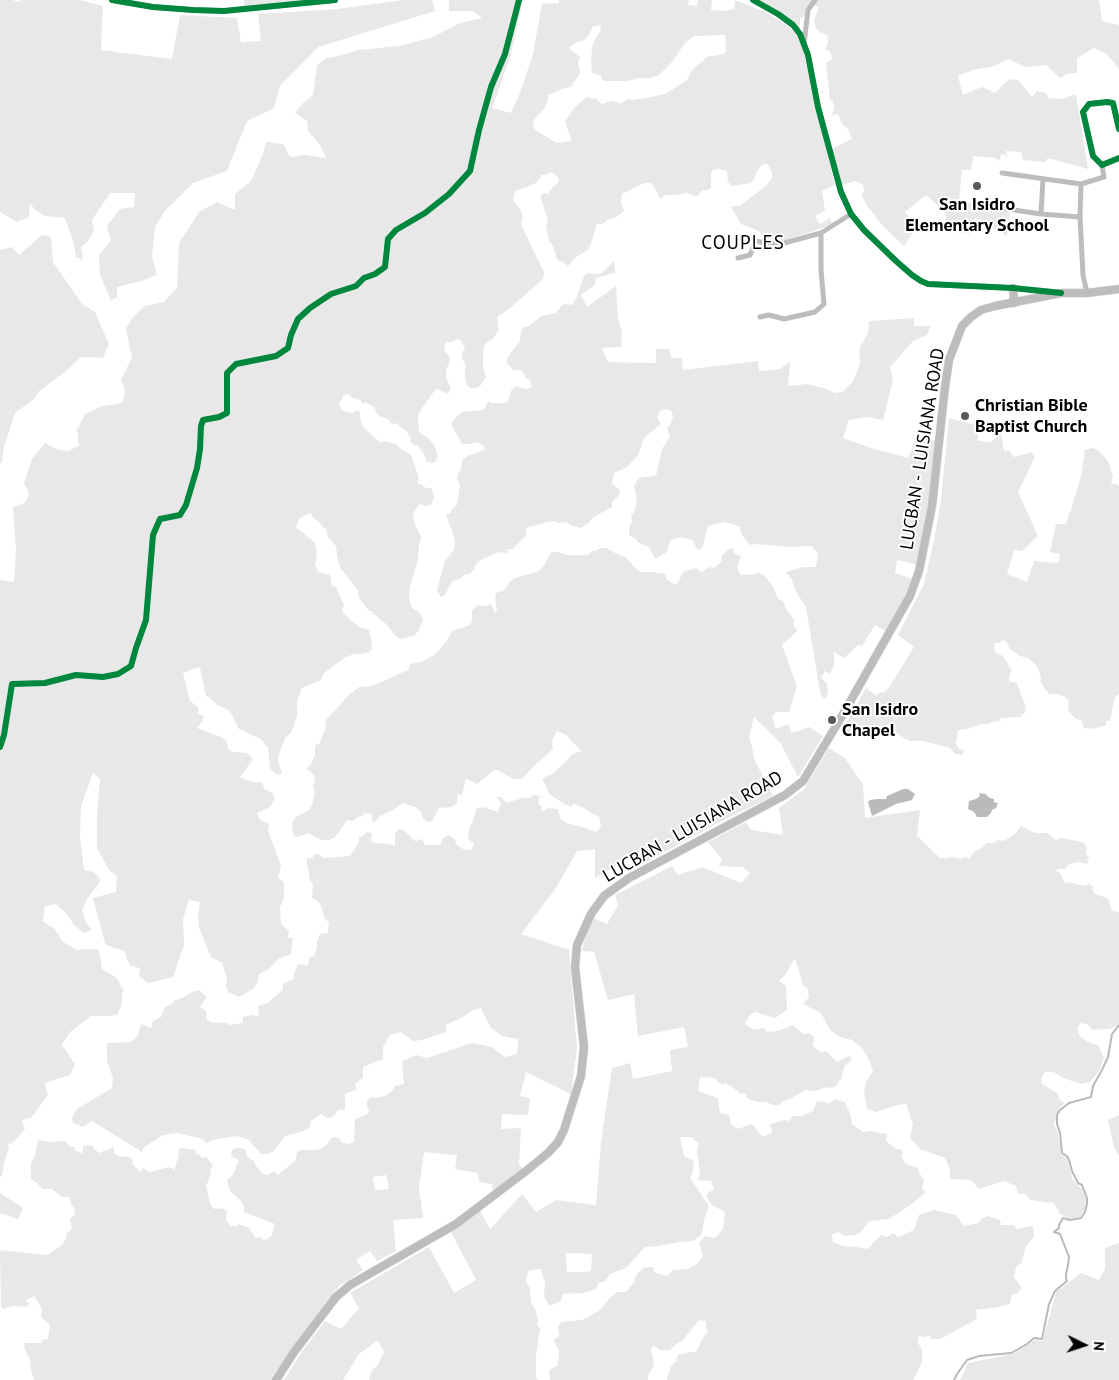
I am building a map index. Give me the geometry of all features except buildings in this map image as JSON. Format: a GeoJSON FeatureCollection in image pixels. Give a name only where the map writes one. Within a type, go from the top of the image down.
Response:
{"type":"FeatureCollection","features":[{"type":"Feature","properties":{"kind":"main road"},"geometry":{"type":"LineString","coordinates":[[1013,288],[1014,303]]}},
{"type":"Feature","properties":{"kind":"main road","name":"LUCBAN - LUISIANA ROAD"},"geometry":{"type":"LineString","coordinates":[[276,1380],[294,1352],[336,1297],[350,1286],[456,1224],[526,1171],[558,1142],[564,1130],[581,1076],[584,1047],[575,967],[577,945],[591,914],[604,896],[629,878],[785,794],[803,781],[905,604],[919,571],[932,506],[944,386],[949,360],[962,326],[981,310],[995,306],[1061,293],[1087,293],[1119,289]]}},
{"type":"Feature","properties":{"kind":"street"},"geometry":{"type":"LineString","coordinates":[[112,0],[153,7],[224,11],[335,0]]}},
{"type":"Feature","properties":{"kind":"street"},"geometry":{"type":"LineString","coordinates":[[0,747],[4,735],[12,684],[45,683],[76,675],[103,677],[118,674],[131,666],[146,620],[153,534],[160,519],[180,515],[186,506],[197,468],[203,420],[219,417],[227,413],[227,373],[236,364],[276,356],[288,348],[298,319],[310,308],[331,294],[356,286],[364,278],[375,274],[385,267],[388,239],[396,230],[425,213],[449,194],[470,171],[491,87],[505,54],[518,0]]}},
{"type":"Feature","properties":{"kind":"street"},"geometry":{"type":"LineString","coordinates":[[753,0],[778,14],[800,34],[808,55],[818,107],[841,192],[851,214],[864,230],[896,261],[921,282],[928,284],[1013,288],[1061,293]]}},
{"type":"Feature","properties":{"kind":"street"},"geometry":{"type":"LineString","coordinates":[[804,44],[808,10],[815,0]]}},
{"type":"Feature","properties":{"kind":"street"},"geometry":{"type":"LineString","coordinates":[[1002,174],[1082,184],[1104,177],[1102,165],[1093,156],[1084,112],[1089,104],[1113,103],[1119,129]]}},
{"type":"Feature","properties":{"kind":"street"},"geometry":{"type":"LineString","coordinates":[[1102,165],[1119,158]]}},
{"type":"Feature","properties":{"kind":"street"},"geometry":{"type":"LineString","coordinates":[[1041,214],[1043,179]]}},
{"type":"Feature","properties":{"kind":"street"},"geometry":{"type":"LineString","coordinates":[[1082,184],[1080,217],[1083,275],[1087,293]]}},
{"type":"Feature","properties":{"kind":"street"},"geometry":{"type":"LineString","coordinates":[[981,205],[1041,214],[1080,217]]}},
{"type":"Feature","properties":{"kind":"street"},"geometry":{"type":"LineString","coordinates":[[738,258],[750,255],[756,241],[784,243],[821,234],[851,214]]}},
{"type":"Feature","properties":{"kind":"street"},"geometry":{"type":"LineString","coordinates":[[760,317],[769,315],[784,319],[815,312],[824,304],[821,270],[821,234]]}},
{"type":"Feature","properties":{"kind":"shaded area"},"geometry":{"type":"Polygon","coordinates":[[[0,0],[20,2],[20,0],[80,0],[103,6],[101,50],[172,59],[180,15],[237,18],[241,42],[261,41],[258,14],[337,9],[403,0],[432,0],[435,11],[318,47],[280,86],[274,108],[247,121],[227,171],[193,183],[164,212],[155,227],[152,256],[157,275],[117,287],[117,298],[111,300],[100,275],[99,255],[111,241],[107,226],[120,209],[134,207],[135,193],[110,193],[92,220],[94,231],[89,240],[81,247],[83,260],[76,257],[74,243],[65,218],[45,216],[35,210],[30,203],[29,217],[17,222],[0,212],[0,0]]]}},
{"type":"Feature","properties":{"kind":"shaded area"},"geometry":{"type":"Polygon","coordinates":[[[244,0],[298,0],[298,3],[244,7],[244,0]]]}},
{"type":"Feature","properties":{"kind":"shaded area"},"geometry":{"type":"Polygon","coordinates":[[[449,0],[523,0],[510,58],[492,108],[511,113],[533,54],[542,4],[559,3],[559,0],[689,0],[688,5],[697,6],[698,0],[712,0],[711,10],[724,11],[734,9],[735,0],[765,12],[796,33],[803,48],[835,185],[822,191],[825,211],[815,216],[820,224],[830,218],[832,224],[785,240],[765,240],[759,231],[741,224],[731,207],[741,205],[767,185],[772,178],[772,172],[768,165],[761,166],[751,183],[732,186],[728,182],[727,171],[719,169],[713,170],[711,173],[711,188],[706,191],[702,190],[698,196],[687,193],[665,195],[660,199],[654,186],[650,183],[644,183],[622,194],[621,202],[624,211],[615,218],[608,219],[605,223],[596,225],[588,250],[576,257],[568,266],[557,260],[554,248],[549,240],[546,226],[548,219],[541,200],[541,195],[544,193],[548,194],[559,182],[557,176],[552,172],[541,175],[540,179],[534,184],[515,191],[513,198],[523,216],[521,224],[543,270],[543,279],[497,317],[499,329],[493,339],[487,342],[484,347],[483,368],[486,377],[480,386],[470,388],[467,384],[465,364],[462,358],[462,353],[465,349],[461,340],[457,339],[453,342],[446,342],[444,350],[450,358],[446,369],[446,377],[451,389],[448,394],[438,389],[435,390],[419,413],[418,421],[419,432],[433,443],[436,450],[438,456],[434,463],[427,462],[423,452],[410,441],[411,438],[406,431],[377,414],[374,407],[365,402],[363,404],[360,400],[348,394],[344,395],[339,404],[341,409],[346,412],[351,413],[358,410],[363,427],[381,443],[383,441],[396,444],[411,455],[419,478],[417,483],[432,490],[434,497],[431,505],[425,506],[420,504],[413,513],[415,525],[421,536],[418,560],[409,596],[412,608],[420,613],[423,619],[419,630],[414,636],[400,639],[385,623],[369,611],[359,598],[358,590],[341,569],[336,546],[328,537],[326,530],[310,513],[300,518],[296,528],[315,543],[317,555],[315,564],[318,572],[330,575],[332,586],[336,587],[344,605],[342,611],[358,627],[369,630],[372,649],[368,653],[354,654],[344,658],[323,674],[321,680],[302,688],[297,701],[297,716],[291,733],[285,738],[278,757],[282,772],[280,775],[270,768],[268,748],[261,739],[239,729],[230,711],[217,705],[206,696],[200,668],[183,673],[190,701],[198,707],[198,714],[204,716],[197,728],[227,741],[228,749],[233,752],[247,753],[253,759],[240,777],[252,782],[262,782],[265,790],[272,792],[275,799],[270,807],[257,813],[260,820],[269,824],[268,831],[281,866],[278,878],[284,882],[284,898],[280,907],[281,924],[289,931],[288,938],[293,938],[291,954],[278,959],[269,969],[259,974],[254,988],[239,997],[228,992],[226,986],[227,978],[222,963],[211,957],[199,928],[200,902],[189,900],[183,919],[184,945],[173,977],[148,983],[139,976],[140,968],[130,966],[124,951],[106,945],[93,898],[116,892],[117,876],[109,870],[97,848],[100,779],[93,773],[81,806],[80,837],[84,870],[93,872],[99,877],[100,882],[87,899],[82,911],[86,922],[92,930],[84,933],[74,925],[67,914],[56,904],[45,906],[43,922],[54,928],[63,942],[77,950],[99,950],[102,969],[117,978],[123,990],[121,1006],[117,1015],[91,1016],[70,1032],[62,1045],[75,1064],[70,1075],[45,1083],[48,1095],[31,1118],[22,1120],[25,1129],[13,1143],[8,1144],[9,1149],[2,1176],[0,1177],[0,580],[14,582],[16,550],[13,507],[25,503],[29,494],[24,483],[32,459],[45,443],[56,449],[68,451],[79,446],[77,430],[85,414],[102,406],[123,403],[125,391],[121,379],[132,358],[126,328],[134,316],[145,306],[164,302],[177,287],[179,243],[199,212],[217,202],[235,210],[235,194],[251,181],[263,154],[266,142],[283,144],[290,157],[305,155],[326,158],[320,145],[308,131],[307,121],[295,113],[313,95],[317,65],[326,58],[359,50],[399,46],[433,37],[460,23],[482,18],[473,11],[449,11],[449,0]],[[601,25],[593,26],[584,40],[569,47],[580,57],[578,77],[570,87],[548,95],[544,109],[535,118],[533,123],[535,130],[557,143],[571,141],[565,121],[575,107],[587,97],[596,99],[602,104],[611,101],[621,103],[628,99],[633,100],[667,93],[687,80],[692,70],[707,57],[724,54],[726,51],[725,35],[694,36],[685,43],[672,62],[659,75],[628,81],[603,81],[601,76],[592,73],[591,60],[592,48],[600,32],[601,25]]]}},
{"type":"Feature","properties":{"kind":"shaded area"},"geometry":{"type":"Polygon","coordinates":[[[754,0],[1099,0],[1102,21],[1119,25],[1119,69],[1107,54],[1094,48],[1077,58],[1077,73],[1067,74],[1060,78],[1046,65],[1025,67],[1009,59],[991,67],[976,69],[958,76],[963,95],[982,87],[995,93],[1009,79],[1018,80],[1032,97],[1037,91],[1046,93],[1048,98],[1062,99],[1076,94],[1088,169],[1048,158],[1045,162],[1023,160],[1021,152],[1006,151],[1007,156],[1001,154],[1000,161],[995,158],[973,156],[971,170],[962,170],[959,201],[1010,210],[1007,236],[975,218],[969,234],[948,232],[945,212],[926,195],[905,212],[917,227],[904,246],[882,225],[866,204],[861,194],[865,191],[862,184],[854,181],[840,186],[831,149],[852,139],[849,130],[842,124],[838,114],[833,116],[832,113],[834,106],[833,101],[830,100],[826,63],[832,59],[829,51],[825,50],[828,42],[827,35],[816,28],[814,20],[819,7],[809,4],[804,17],[800,18],[800,31],[754,0]]]}},
{"type":"Feature","properties":{"kind":"shaded area"},"geometry":{"type":"Polygon","coordinates":[[[42,235],[51,237],[53,262],[82,304],[95,312],[109,344],[103,358],[81,357],[65,372],[38,392],[34,399],[15,413],[4,447],[2,462],[0,463],[0,250],[12,247],[19,255],[42,235]]]}},
{"type":"Feature","properties":{"kind":"shaded area"},"geometry":{"type":"Polygon","coordinates":[[[614,261],[615,273],[596,278],[595,285],[581,295],[587,307],[616,286],[618,318],[622,332],[621,347],[602,348],[608,362],[656,363],[656,349],[669,349],[672,358],[682,358],[683,370],[758,361],[759,371],[780,369],[790,362],[788,386],[807,384],[835,393],[843,392],[853,381],[860,364],[859,349],[868,333],[869,321],[914,318],[914,326],[931,326],[927,335],[913,341],[890,367],[893,380],[883,420],[868,417],[849,420],[843,438],[908,458],[916,438],[940,441],[920,565],[897,560],[895,573],[916,580],[888,632],[875,625],[862,646],[858,645],[844,658],[834,652],[834,665],[830,674],[825,671],[821,678],[828,684],[828,692],[825,699],[823,699],[820,691],[806,607],[786,572],[803,567],[816,567],[818,554],[812,546],[750,545],[742,535],[741,527],[725,522],[708,526],[703,546],[700,550],[696,548],[693,540],[681,537],[671,540],[667,552],[655,559],[649,547],[639,543],[629,535],[632,521],[631,516],[637,500],[634,486],[638,479],[642,477],[655,476],[662,449],[670,437],[667,429],[673,417],[672,412],[667,409],[661,410],[659,413],[657,418],[661,424],[644,438],[638,455],[627,467],[614,473],[612,484],[620,490],[619,495],[612,502],[612,507],[592,518],[589,523],[581,528],[555,521],[531,526],[526,529],[526,535],[513,549],[508,549],[507,553],[496,553],[479,561],[474,570],[469,574],[453,581],[445,595],[441,597],[438,593],[437,590],[445,561],[455,545],[454,536],[446,515],[451,513],[452,509],[457,505],[460,485],[457,479],[462,461],[470,455],[484,450],[484,446],[476,442],[462,444],[452,426],[452,421],[462,412],[484,410],[488,401],[492,403],[507,403],[512,389],[516,386],[526,389],[532,388],[530,380],[526,378],[522,371],[513,370],[507,363],[507,358],[520,341],[521,331],[541,316],[556,313],[562,305],[572,305],[584,276],[588,273],[599,274],[603,272],[614,261]]]}},
{"type":"Feature","properties":{"kind":"shaded area"},"geometry":{"type":"Polygon","coordinates":[[[949,418],[978,426],[978,441],[991,442],[1001,433],[1004,451],[1009,450],[1014,457],[1032,452],[1035,457],[1018,492],[1038,536],[1022,551],[1014,550],[1007,574],[1027,582],[1034,561],[1059,563],[1060,554],[1050,552],[1056,524],[1066,524],[1081,476],[1085,450],[1097,449],[1108,461],[1113,476],[1111,484],[1119,486],[1119,694],[1115,697],[1110,721],[1106,721],[1106,725],[1093,729],[1084,729],[1082,721],[1075,718],[1069,712],[1068,700],[1058,694],[1049,694],[1040,682],[1037,666],[1028,658],[1020,656],[1010,649],[1006,641],[1003,640],[995,643],[994,649],[996,653],[1003,656],[1008,664],[1011,670],[1010,682],[1017,684],[1026,711],[1020,717],[1000,718],[1001,721],[958,730],[956,743],[959,749],[964,750],[962,755],[955,754],[950,748],[923,741],[910,741],[892,731],[862,737],[842,731],[866,688],[877,696],[880,692],[883,693],[888,689],[914,647],[898,635],[924,584],[941,500],[949,418]]]}},
{"type":"Feature","properties":{"kind":"shaded area"},"geometry":{"type":"Polygon","coordinates":[[[600,548],[606,548],[625,557],[640,572],[666,574],[666,579],[675,585],[678,583],[683,572],[696,568],[701,572],[710,567],[714,568],[721,562],[722,555],[728,549],[733,548],[734,553],[741,557],[737,567],[741,575],[759,573],[765,576],[773,587],[778,599],[783,601],[793,618],[795,628],[798,630],[782,645],[797,686],[789,712],[776,712],[772,717],[776,729],[788,724],[792,733],[809,727],[823,736],[798,777],[781,744],[754,717],[749,738],[754,759],[773,796],[635,868],[629,858],[595,878],[595,849],[577,851],[556,888],[521,934],[569,950],[577,1048],[571,1094],[526,1072],[520,1096],[530,1098],[528,1115],[502,1114],[501,1129],[521,1128],[519,1165],[524,1169],[493,1193],[492,1184],[479,1182],[478,1173],[455,1169],[457,1155],[424,1152],[419,1188],[423,1218],[393,1220],[396,1251],[377,1261],[370,1251],[356,1260],[363,1270],[339,1286],[271,1380],[34,1380],[30,1367],[31,1362],[24,1347],[25,1343],[41,1343],[42,1340],[48,1339],[50,1325],[41,1317],[42,1309],[34,1296],[25,1301],[29,1302],[28,1307],[14,1306],[5,1309],[1,1307],[0,1250],[47,1255],[61,1246],[66,1239],[66,1234],[72,1229],[70,1219],[74,1215],[75,1210],[71,1204],[70,1197],[62,1197],[52,1189],[43,1189],[31,1179],[31,1163],[38,1140],[51,1142],[65,1141],[70,1147],[74,1147],[75,1151],[82,1154],[83,1146],[92,1145],[100,1153],[114,1147],[114,1153],[118,1156],[127,1156],[132,1159],[133,1165],[140,1172],[143,1168],[149,1172],[170,1167],[174,1170],[179,1149],[195,1150],[196,1154],[202,1158],[206,1157],[213,1165],[206,1186],[211,1206],[215,1209],[222,1208],[227,1211],[226,1220],[230,1226],[239,1224],[249,1228],[256,1238],[260,1237],[263,1240],[268,1239],[272,1235],[275,1224],[244,1212],[244,1206],[240,1200],[230,1191],[227,1180],[233,1175],[239,1160],[231,1156],[232,1150],[241,1148],[246,1150],[246,1155],[254,1161],[263,1174],[268,1175],[274,1171],[278,1175],[296,1160],[297,1152],[301,1150],[321,1149],[334,1137],[339,1138],[342,1143],[354,1142],[355,1119],[368,1114],[367,1100],[372,1097],[385,1096],[395,1086],[404,1084],[402,1061],[416,1055],[427,1058],[472,1043],[492,1047],[505,1057],[517,1054],[518,1039],[502,1036],[491,1028],[481,1008],[471,1011],[446,1025],[446,1032],[422,1040],[413,1041],[401,1032],[390,1035],[383,1047],[383,1059],[363,1067],[363,1078],[355,1084],[357,1089],[345,1094],[345,1109],[338,1110],[334,1116],[327,1118],[321,1114],[311,1121],[309,1128],[285,1136],[274,1151],[268,1154],[261,1154],[249,1140],[238,1136],[216,1139],[206,1143],[203,1139],[177,1133],[163,1135],[144,1147],[142,1152],[92,1121],[83,1127],[73,1123],[72,1118],[77,1109],[112,1088],[113,1078],[107,1061],[107,1043],[131,1042],[138,1035],[141,1024],[151,1028],[153,1021],[161,1017],[165,1007],[172,1004],[175,1000],[199,990],[207,997],[200,1007],[207,1012],[206,1018],[210,1022],[226,1023],[229,1025],[243,1023],[243,1017],[252,1015],[259,1017],[258,1006],[268,1003],[283,990],[283,984],[294,979],[298,964],[308,965],[310,957],[315,955],[320,934],[328,933],[329,923],[324,917],[318,901],[312,898],[313,883],[310,881],[307,858],[313,858],[317,853],[324,858],[350,856],[359,842],[359,837],[363,836],[366,832],[372,833],[371,842],[395,845],[395,834],[399,829],[405,831],[415,841],[422,839],[425,845],[440,845],[444,837],[449,835],[463,849],[471,850],[474,844],[468,838],[469,829],[476,809],[483,807],[498,812],[501,804],[497,797],[501,797],[507,803],[534,795],[540,796],[538,803],[541,806],[542,812],[548,808],[558,809],[560,818],[566,823],[596,832],[601,827],[599,816],[577,805],[573,804],[571,807],[566,805],[549,794],[543,782],[543,778],[554,773],[573,754],[581,751],[567,735],[557,731],[552,741],[553,749],[521,779],[513,779],[498,770],[493,771],[477,784],[466,778],[462,795],[457,794],[457,803],[452,807],[439,808],[432,821],[428,822],[423,819],[421,812],[415,807],[403,803],[380,816],[376,821],[372,822],[372,814],[364,813],[363,816],[353,821],[347,820],[334,838],[329,840],[321,840],[308,833],[298,837],[293,835],[292,825],[295,817],[308,811],[312,805],[315,781],[314,775],[306,768],[310,766],[315,755],[315,745],[319,744],[326,728],[325,721],[350,694],[359,687],[372,686],[408,670],[410,664],[421,662],[434,655],[447,641],[452,631],[470,625],[472,611],[477,605],[485,606],[491,604],[495,613],[497,610],[496,593],[503,591],[515,578],[539,571],[550,553],[588,555],[592,551],[600,548]],[[386,1175],[373,1177],[375,1190],[389,1189],[386,1175]]]}},
{"type":"Feature","properties":{"kind":"shaded area"},"geometry":{"type":"Polygon","coordinates":[[[829,748],[845,758],[863,785],[865,818],[920,810],[917,836],[940,858],[952,857],[962,859],[965,857],[969,859],[974,852],[987,843],[995,843],[998,840],[1004,841],[1016,833],[1021,826],[1035,833],[1047,833],[1056,840],[1061,838],[1083,842],[1087,847],[1086,854],[1089,857],[1087,864],[1079,862],[1069,864],[1065,869],[1057,869],[1056,871],[1060,873],[1064,882],[1084,886],[1089,884],[1093,887],[1095,894],[1109,900],[1112,911],[1119,912],[1119,1024],[1110,1029],[1093,1030],[1087,1024],[1080,1023],[1077,1029],[1079,1035],[1086,1041],[1099,1046],[1104,1058],[1100,1070],[1090,1082],[1081,1084],[1053,1072],[1045,1072],[1041,1078],[1042,1084],[1057,1093],[1060,1100],[1065,1103],[1059,1108],[1054,1124],[1058,1133],[1061,1154],[1067,1158],[1072,1178],[1082,1188],[1086,1199],[1085,1209],[1080,1217],[1070,1219],[1060,1214],[1054,1203],[1030,1200],[1026,1194],[1018,1194],[1016,1186],[1004,1181],[979,1189],[971,1180],[950,1179],[950,1169],[945,1158],[920,1149],[910,1138],[913,1124],[906,1104],[876,1112],[867,1109],[864,1092],[866,1082],[873,1071],[868,1058],[862,1048],[852,1040],[840,1037],[830,1030],[821,1013],[803,1004],[809,997],[808,989],[803,985],[795,958],[779,981],[786,986],[787,1010],[775,1018],[755,1012],[749,1016],[745,1024],[754,1030],[764,1028],[767,1032],[778,1031],[793,1025],[803,1034],[809,1033],[814,1037],[813,1046],[822,1053],[826,1051],[837,1062],[849,1056],[852,1059],[844,1067],[841,1079],[835,1087],[816,1091],[806,1090],[778,1105],[772,1105],[767,1102],[748,1099],[745,1093],[741,1094],[725,1083],[722,1085],[714,1078],[700,1077],[698,1091],[718,1098],[720,1113],[729,1115],[731,1124],[738,1129],[752,1124],[763,1137],[772,1133],[770,1124],[785,1120],[789,1121],[792,1116],[802,1116],[813,1111],[817,1101],[829,1103],[835,1099],[845,1102],[852,1124],[863,1132],[871,1131],[887,1134],[886,1141],[896,1149],[901,1149],[903,1152],[901,1157],[905,1163],[918,1168],[924,1180],[922,1188],[925,1193],[889,1219],[869,1221],[861,1232],[855,1235],[844,1236],[839,1232],[832,1235],[833,1242],[843,1246],[868,1249],[881,1235],[887,1237],[893,1233],[898,1237],[914,1230],[919,1215],[934,1210],[956,1215],[964,1226],[979,1223],[981,1219],[988,1216],[1000,1220],[1001,1225],[1014,1225],[1016,1229],[1033,1226],[1034,1237],[1026,1246],[1022,1262],[1016,1267],[1014,1277],[1022,1288],[1016,1294],[1012,1294],[1010,1304],[976,1310],[977,1319],[940,1339],[932,1339],[929,1335],[919,1336],[918,1343],[922,1350],[922,1362],[913,1380],[667,1380],[671,1366],[676,1361],[678,1355],[696,1352],[708,1332],[706,1321],[699,1320],[683,1340],[670,1350],[660,1350],[655,1346],[651,1348],[654,1365],[648,1380],[550,1380],[549,1370],[557,1366],[559,1358],[559,1350],[553,1340],[559,1336],[558,1327],[561,1322],[582,1320],[600,1310],[617,1292],[626,1292],[634,1282],[636,1275],[643,1268],[653,1267],[655,1273],[667,1276],[673,1270],[687,1269],[697,1264],[703,1256],[699,1243],[705,1236],[715,1238],[723,1229],[725,1212],[712,1205],[706,1196],[714,1190],[711,1181],[698,1180],[700,1173],[697,1152],[699,1144],[692,1137],[680,1137],[684,1156],[694,1161],[690,1178],[709,1206],[702,1234],[693,1241],[645,1247],[626,1268],[610,1274],[604,1282],[599,1282],[596,1289],[583,1293],[563,1294],[561,1301],[549,1306],[544,1296],[545,1284],[541,1269],[529,1270],[526,1281],[530,1288],[531,1302],[536,1311],[537,1325],[540,1328],[536,1355],[536,1377],[538,1380],[369,1380],[372,1370],[378,1365],[384,1352],[378,1340],[359,1354],[343,1380],[284,1380],[303,1350],[325,1321],[341,1329],[359,1308],[350,1293],[429,1247],[454,1293],[476,1280],[451,1232],[480,1211],[490,1229],[522,1194],[536,1212],[556,1200],[596,1205],[601,1143],[612,1068],[630,1063],[633,1079],[672,1071],[670,1050],[688,1047],[684,1027],[638,1036],[634,994],[608,1000],[594,952],[582,951],[586,934],[594,918],[607,924],[618,905],[615,895],[672,866],[678,875],[702,867],[741,883],[750,873],[743,867],[719,866],[722,859],[708,842],[746,822],[751,830],[783,835],[779,808],[804,789],[829,748]],[[566,1253],[567,1272],[591,1271],[592,1254],[566,1253]]]}},
{"type":"Feature","properties":{"kind":"shaded area"},"geometry":{"type":"Polygon","coordinates":[[[903,789],[908,789],[915,794],[912,800],[896,804],[872,816],[868,802],[870,800],[886,799],[887,796],[903,789]]]}},
{"type":"Feature","properties":{"kind":"shaded area"},"geometry":{"type":"Polygon","coordinates":[[[979,793],[984,793],[994,799],[994,802],[998,803],[996,808],[987,817],[977,817],[974,812],[968,809],[969,801],[980,796],[979,793]]]}},
{"type":"Feature","properties":{"kind":"shaded area"},"geometry":{"type":"Polygon","coordinates":[[[1119,1115],[1119,1156],[1114,1147],[1108,1120],[1119,1115]]]}},
{"type":"Feature","properties":{"kind":"shaded area"},"geometry":{"type":"Polygon","coordinates":[[[0,1193],[23,1208],[18,1219],[0,1213],[0,1193]]]}},
{"type":"Feature","properties":{"kind":"shaded area"},"geometry":{"type":"Polygon","coordinates":[[[1119,1243],[1119,1380],[960,1380],[968,1363],[1012,1354],[1035,1340],[1043,1341],[1056,1292],[1081,1273],[1099,1280],[1105,1269],[1105,1248],[1119,1243]]]}},
{"type":"Feature","properties":{"kind":"waterway"},"geometry":{"type":"LineString","coordinates":[[954,1380],[967,1360],[979,1356],[1011,1353],[1034,1338],[1042,1339],[1049,1304],[1055,1291],[1067,1281],[1066,1274],[1069,1257],[1060,1234],[1054,1232],[1059,1228],[1063,1218],[1070,1220],[1081,1218],[1087,1204],[1087,1198],[1082,1185],[1078,1183],[1067,1156],[1062,1153],[1057,1115],[1069,1103],[1091,1097],[1093,1086],[1108,1057],[1112,1034],[1119,1025]]}},
{"type":"Feature","properties":{"kind":"cycle path"},"geometry":{"type":"LineString","coordinates":[[112,0],[153,7],[224,11],[335,0]]}},
{"type":"Feature","properties":{"kind":"cycle path"},"geometry":{"type":"LineString","coordinates":[[0,747],[4,735],[12,684],[45,683],[76,675],[103,677],[118,674],[131,666],[146,620],[153,535],[160,519],[180,515],[186,505],[197,468],[203,420],[219,417],[227,413],[227,373],[236,364],[276,356],[288,348],[298,319],[310,308],[331,294],[356,286],[364,278],[375,274],[385,267],[388,239],[396,230],[425,213],[449,194],[470,171],[491,87],[505,54],[519,0]]}},
{"type":"Feature","properties":{"kind":"cycle path"},"geometry":{"type":"LineString","coordinates":[[753,0],[778,14],[793,25],[800,34],[808,55],[818,107],[841,192],[851,214],[864,230],[896,261],[912,275],[928,284],[1013,288],[1061,293]]}},
{"type":"Feature","properties":{"kind":"cycle path"},"geometry":{"type":"LineString","coordinates":[[1119,129],[1113,103],[1089,104],[1083,112],[1093,156],[1102,165],[1119,158]]}},
{"type":"Feature","properties":{"kind":"place","name":"San Isidro Elementary School"},"geometry":{"type":"Point","coordinates":[977,186]}},
{"type":"Feature","properties":{"kind":"place","name":"Christian Bible Baptist Church"},"geometry":{"type":"Point","coordinates":[965,416]}},
{"type":"Feature","properties":{"kind":"place","name":"San Isidro Chapel"},"geometry":{"type":"Point","coordinates":[832,720]}},
{"type":"Feature","properties":{"kind":"district","name":"COUPLES"},"geometry":{"type":"Point","coordinates":[743,244]}}]}
